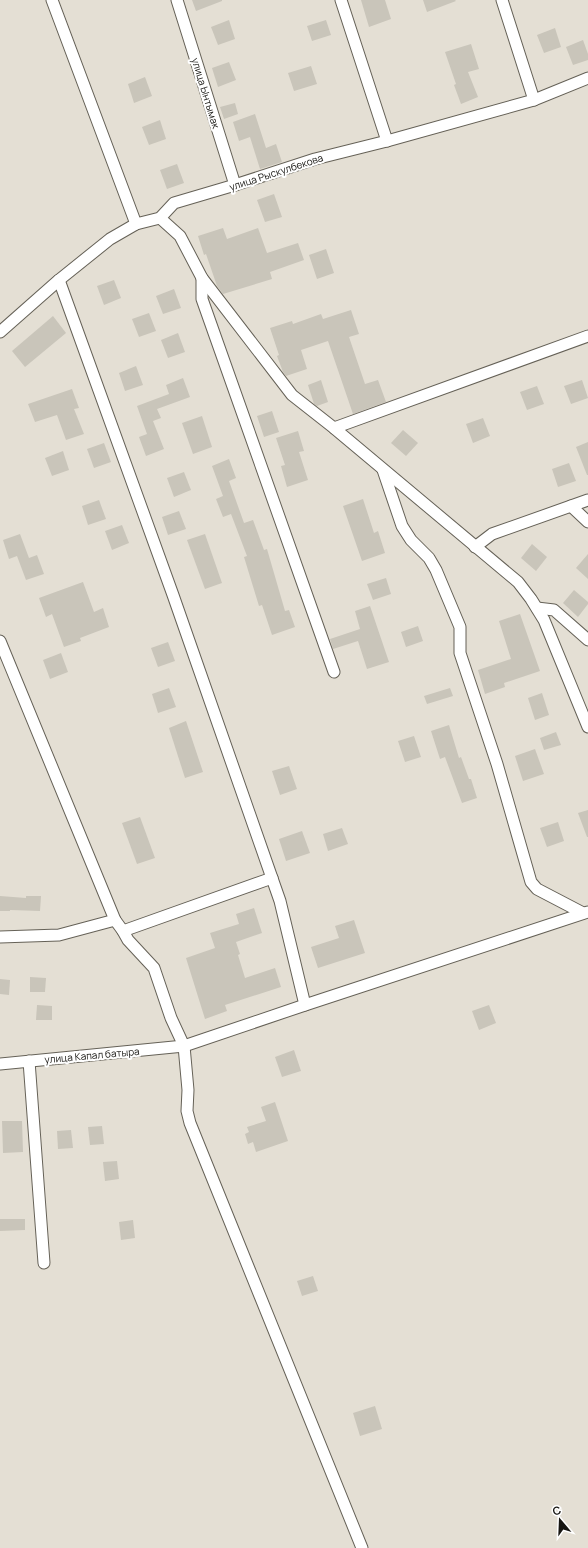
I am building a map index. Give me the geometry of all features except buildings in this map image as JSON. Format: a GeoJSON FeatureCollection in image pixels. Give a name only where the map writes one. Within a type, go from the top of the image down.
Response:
{"type":"FeatureCollection","features":[{"type":"Feature","properties":{"kind":"street"},"geometry":{"type":"LineString","coordinates":[[52,0],[136,224]]}},
{"type":"Feature","properties":{"kind":"street","name":"улица Ынтымак"},"geometry":{"type":"LineString","coordinates":[[177,0],[235,185]]}},
{"type":"Feature","properties":{"kind":"street"},"geometry":{"type":"LineString","coordinates":[[341,0],[387,141]]}},
{"type":"Feature","properties":{"kind":"street"},"geometry":{"type":"LineString","coordinates":[[502,0],[534,100]]}},
{"type":"Feature","properties":{"kind":"street","name":"улица Рыскулбекова"},"geometry":{"type":"LineString","coordinates":[[160,218],[174,203],[315,159],[387,141],[534,100],[588,78]]}},
{"type":"Feature","properties":{"kind":"street"},"geometry":{"type":"LineString","coordinates":[[0,332],[59,280],[110,238],[136,224],[160,218],[180,236],[202,278],[292,395],[334,428],[518,582],[544,620],[588,727]]}},
{"type":"Feature","properties":{"kind":"street"},"geometry":{"type":"LineString","coordinates":[[202,278],[202,299],[334,672]]}},
{"type":"Feature","properties":{"kind":"street"},"geometry":{"type":"LineString","coordinates":[[59,280],[173,595],[280,901],[305,1005]]}},
{"type":"Feature","properties":{"kind":"street"},"geometry":{"type":"LineString","coordinates":[[334,428],[588,336]]}},
{"type":"Feature","properties":{"kind":"street"},"geometry":{"type":"LineString","coordinates":[[383,469],[402,526],[411,540],[429,558],[436,570],[460,627],[460,653],[496,764],[531,882],[537,889],[586,912]]}},
{"type":"Feature","properties":{"kind":"street"},"geometry":{"type":"LineString","coordinates":[[475,547],[492,534],[588,500]]}},
{"type":"Feature","properties":{"kind":"street"},"geometry":{"type":"LineString","coordinates":[[571,506],[588,522]]}},
{"type":"Feature","properties":{"kind":"street"},"geometry":{"type":"LineString","coordinates":[[537,608],[554,610],[588,640]]}},
{"type":"Feature","properties":{"kind":"street"},"geometry":{"type":"LineString","coordinates":[[0,641],[115,920],[128,940],[154,968],[171,1018],[184,1046],[190,1123],[362,1548]]}},
{"type":"Feature","properties":{"kind":"street"},"geometry":{"type":"LineString","coordinates":[[123,931],[272,878]]}},
{"type":"Feature","properties":{"kind":"street","name":"улица Капал батыра"},"geometry":{"type":"LineString","coordinates":[[0,1064],[184,1046],[586,912]]}},
{"type":"Feature","properties":{"kind":"street"},"geometry":{"type":"LineString","coordinates":[[0,937],[59,935],[115,920]]}},
{"type":"Feature","properties":{"kind":"street"},"geometry":{"type":"LineString","coordinates":[[29,1061],[44,1263]]}}]}
